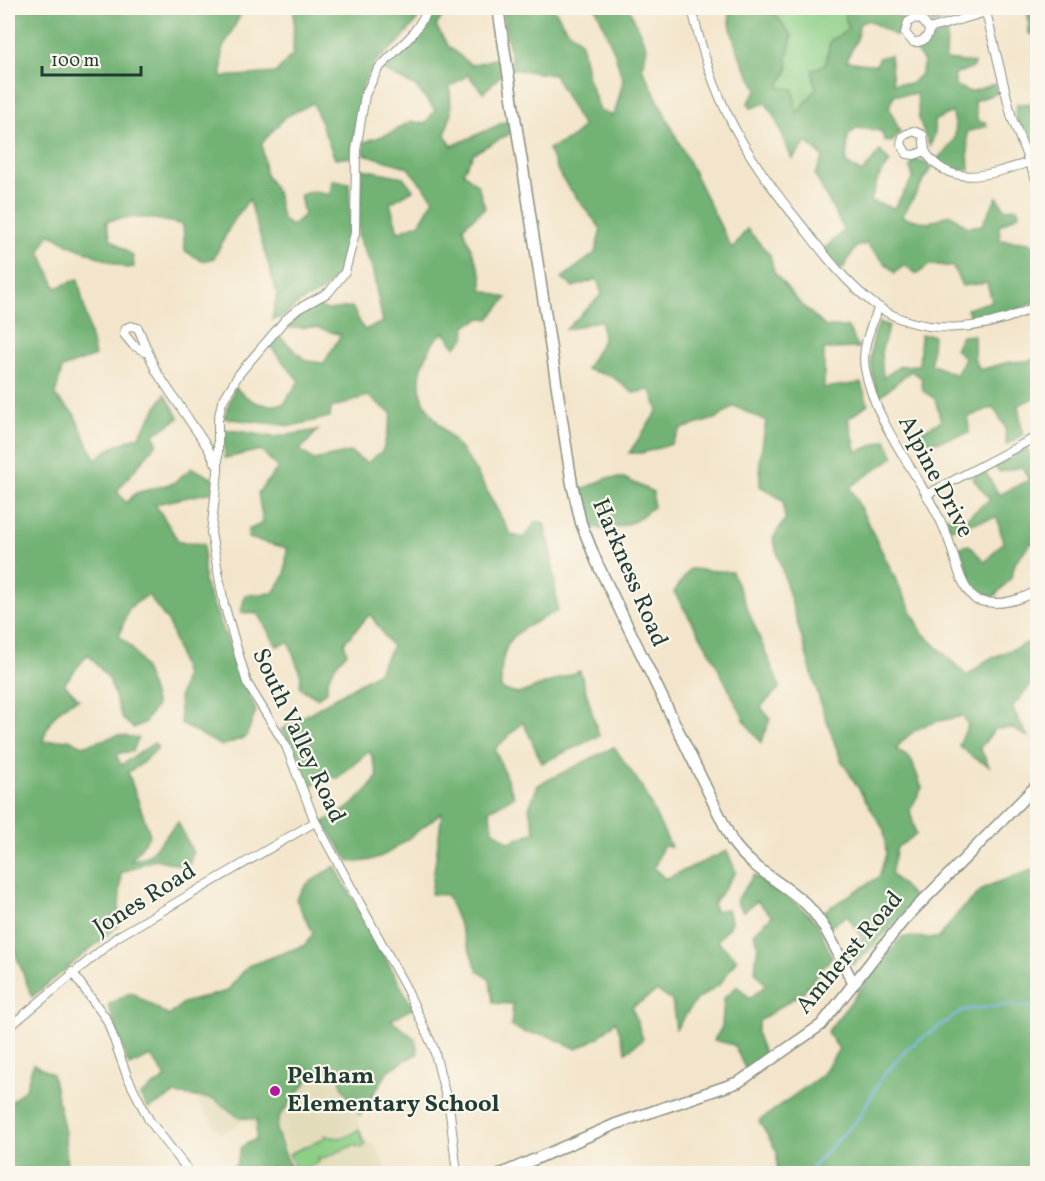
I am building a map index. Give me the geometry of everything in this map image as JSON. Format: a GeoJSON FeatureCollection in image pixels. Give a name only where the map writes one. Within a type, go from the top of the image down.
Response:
{"type":"FeatureCollection","features":[{"type":"Feature","properties":{"kind":"main road","name":"Harkness Road"},"geometry":{"type":"LineString","coordinates":[[498,8],[572,484],[584,530],[631,637],[732,841],[749,862],[810,909],[824,928],[854,984]]}},
{"type":"Feature","properties":{"kind":"main road","name":"Amherst Road"},"geometry":{"type":"LineString","coordinates":[[501,1173],[616,1124],[739,1082],[821,1025],[903,921],[1038,784]]}},
{"type":"Feature","properties":{"kind":"street","name":"South Valley Road"},"geometry":{"type":"LineString","coordinates":[[430,8],[412,35],[378,69],[365,94],[356,150],[355,233],[347,267],[333,289],[298,309],[285,320],[231,386],[222,402],[218,420],[218,471],[212,545],[237,654],[254,697],[291,755],[315,822],[407,990],[434,1049],[450,1113],[457,1173]]}},
{"type":"Feature","properties":{"kind":"street"},"geometry":{"type":"LineString","coordinates":[[692,8],[717,93],[750,158],[836,270],[879,307],[921,323],[950,328],[992,323],[1038,305]]}},
{"type":"Feature","properties":{"kind":"street"},"geometry":{"type":"LineString","coordinates":[[929,29],[985,10],[1012,117],[1038,185]]}},
{"type":"Feature","properties":{"kind":"street"},"geometry":{"type":"LineString","coordinates":[[925,151],[941,169],[965,176],[984,176],[1028,163]]}},
{"type":"Feature","properties":{"kind":"street","name":"Alpine Drive"},"geometry":{"type":"LineString","coordinates":[[879,307],[866,344],[867,376],[883,422],[946,532],[964,585],[973,597],[982,602],[1008,602],[1024,598],[1038,590]]}},
{"type":"Feature","properties":{"kind":"street"},"geometry":{"type":"LineString","coordinates":[[147,353],[161,379],[211,451],[218,471]]}},
{"type":"Feature","properties":{"kind":"street"},"geometry":{"type":"LineString","coordinates":[[926,495],[1038,436]]}},
{"type":"Feature","properties":{"kind":"street","name":"Jones Road"},"geometry":{"type":"LineString","coordinates":[[8,1028],[72,972],[139,922],[315,822]]}},
{"type":"Feature","properties":{"kind":"street"},"geometry":{"type":"LineString","coordinates":[[72,972],[107,1020],[127,1076],[148,1120],[191,1173]]}},
{"type":"Feature","properties":{"kind":"shaded area","name":"Pelham Elementary School"},"geometry":{"type":"Polygon","coordinates":[[[233,1018],[364,1072],[356,1110],[364,1140],[376,1146],[388,1173],[297,1173],[283,1140],[265,1149],[248,1118],[220,1135],[160,1044],[233,1018]]]}},
{"type":"Feature","properties":{"kind":"green space"},"geometry":{"type":"Polygon","coordinates":[[[8,8],[244,8],[222,50],[222,77],[275,73],[293,54],[294,8],[423,8],[417,20],[398,43],[376,61],[364,82],[351,157],[335,159],[313,103],[285,117],[262,143],[265,173],[277,193],[282,218],[291,226],[304,215],[300,195],[312,191],[330,195],[332,180],[349,183],[350,226],[340,267],[324,289],[299,303],[284,316],[272,320],[277,293],[249,199],[232,223],[214,258],[202,261],[185,251],[183,225],[144,218],[115,219],[106,222],[111,239],[133,256],[134,267],[126,268],[72,246],[50,233],[40,251],[56,288],[78,279],[95,356],[62,368],[55,396],[74,414],[95,459],[111,448],[139,436],[165,394],[179,418],[154,434],[157,443],[117,491],[126,503],[136,493],[173,483],[192,468],[214,479],[212,492],[155,504],[179,542],[204,544],[204,582],[256,711],[246,737],[222,746],[181,724],[179,698],[185,676],[169,623],[148,595],[129,608],[119,636],[139,658],[156,706],[144,723],[133,728],[122,718],[109,679],[88,654],[64,684],[79,699],[66,705],[55,715],[43,742],[69,739],[83,746],[118,735],[138,738],[133,751],[116,754],[121,765],[154,743],[158,748],[140,765],[128,772],[150,835],[131,861],[149,855],[178,822],[193,853],[188,867],[155,859],[121,873],[118,926],[32,997],[8,934],[8,8]]]}},
{"type":"Feature","properties":{"kind":"green space"},"geometry":{"type":"Polygon","coordinates":[[[436,8],[448,8],[436,26],[448,46],[471,65],[499,58],[504,72],[483,93],[468,75],[450,87],[451,114],[445,135],[452,146],[509,120],[511,133],[474,153],[463,172],[478,186],[485,208],[463,227],[482,277],[482,290],[507,298],[489,319],[482,318],[466,325],[465,338],[455,347],[444,332],[438,337],[426,357],[420,386],[429,410],[472,465],[511,535],[524,538],[536,521],[544,523],[551,551],[558,611],[530,625],[512,638],[503,658],[501,689],[518,694],[580,671],[599,736],[542,763],[523,722],[495,749],[514,797],[489,810],[493,830],[509,842],[535,832],[529,808],[538,785],[614,747],[642,787],[671,847],[663,846],[654,868],[665,879],[727,851],[736,872],[713,904],[715,911],[727,909],[732,923],[717,941],[737,959],[720,984],[695,1001],[676,1029],[672,1001],[657,991],[632,1007],[643,1039],[626,1052],[616,1021],[599,1037],[577,1049],[546,1035],[526,1033],[511,1026],[513,1004],[493,1003],[490,980],[478,971],[447,895],[431,894],[442,813],[387,853],[375,859],[362,861],[349,861],[323,822],[354,803],[378,776],[370,751],[337,778],[322,775],[309,790],[297,751],[281,730],[377,673],[392,647],[370,614],[344,643],[347,653],[332,670],[327,691],[317,698],[300,688],[301,676],[289,642],[277,646],[258,614],[241,612],[245,595],[273,593],[285,575],[287,548],[248,538],[248,530],[263,523],[258,493],[278,468],[261,450],[225,458],[223,429],[275,437],[318,430],[300,450],[314,460],[350,452],[367,463],[383,450],[392,414],[368,396],[331,408],[330,417],[291,426],[224,418],[235,387],[257,403],[284,404],[299,381],[270,346],[280,337],[306,361],[324,363],[341,335],[316,327],[287,328],[297,315],[313,305],[328,310],[352,307],[364,330],[383,322],[372,268],[358,236],[362,169],[403,177],[413,190],[390,203],[398,232],[420,223],[434,199],[407,167],[364,154],[364,142],[391,133],[411,121],[425,124],[435,110],[416,87],[381,69],[409,50],[436,8]]]}},
{"type":"Feature","properties":{"kind":"green space"},"geometry":{"type":"Polygon","coordinates":[[[502,8],[554,8],[565,27],[581,42],[588,78],[600,111],[614,116],[623,81],[615,54],[596,8],[629,8],[647,48],[642,68],[732,249],[747,229],[770,255],[774,272],[798,301],[826,327],[848,327],[859,348],[824,349],[824,388],[861,383],[868,404],[848,419],[857,452],[886,440],[894,457],[850,487],[922,632],[967,676],[987,660],[1037,639],[1037,678],[1012,707],[1028,737],[1012,728],[995,729],[980,748],[989,766],[972,757],[959,745],[968,725],[963,716],[925,725],[903,740],[896,749],[911,759],[922,788],[910,810],[916,835],[897,847],[891,874],[916,899],[864,956],[853,964],[845,958],[861,946],[861,936],[847,915],[829,928],[821,913],[879,877],[886,854],[884,830],[840,758],[821,705],[773,538],[785,520],[783,500],[760,486],[760,459],[766,421],[734,406],[718,418],[681,429],[671,444],[642,453],[629,453],[658,410],[651,390],[633,393],[613,377],[586,369],[603,340],[601,320],[565,330],[602,294],[597,279],[573,287],[562,278],[595,253],[601,229],[561,177],[548,149],[570,139],[583,127],[554,75],[513,69],[502,8]]]}},
{"type":"Feature","properties":{"kind":"green space"},"geometry":{"type":"Polygon","coordinates":[[[729,8],[764,8],[763,10],[775,14],[792,36],[787,57],[788,70],[778,87],[793,89],[797,114],[816,89],[812,70],[826,64],[830,41],[848,30],[844,8],[884,8],[904,19],[896,36],[868,20],[859,24],[858,37],[846,61],[876,65],[879,58],[890,55],[893,83],[911,84],[921,74],[924,62],[916,51],[947,29],[946,60],[974,63],[973,68],[954,74],[956,86],[970,92],[995,84],[998,93],[974,101],[978,122],[986,122],[987,126],[967,132],[969,170],[951,170],[937,159],[952,143],[956,133],[952,112],[934,121],[935,133],[930,147],[919,120],[917,94],[894,95],[889,107],[900,132],[892,142],[885,141],[881,131],[857,128],[848,136],[846,163],[862,173],[880,151],[890,162],[878,178],[871,201],[894,208],[913,178],[910,167],[915,159],[932,166],[902,217],[928,223],[950,214],[968,227],[982,225],[997,197],[1005,209],[1018,208],[1019,214],[999,226],[1000,240],[1032,243],[1036,248],[1038,295],[1036,301],[1012,312],[972,322],[967,309],[992,301],[987,283],[962,286],[953,267],[931,264],[917,274],[904,265],[895,273],[866,244],[856,247],[842,270],[824,249],[844,230],[815,175],[823,157],[807,142],[792,159],[776,119],[766,103],[751,108],[748,103],[758,89],[738,50],[731,29],[729,8]]]}},
{"type":"Feature","properties":{"kind":"green space"},"geometry":{"type":"Polygon","coordinates":[[[844,8],[848,30],[830,41],[826,64],[817,89],[796,115],[778,87],[788,70],[787,57],[792,36],[762,9],[844,8]]]}},
{"type":"Feature","properties":{"kind":"green space"},"geometry":{"type":"Polygon","coordinates":[[[919,8],[973,8],[972,13],[932,24],[928,17],[920,14],[919,8]]]}},
{"type":"Feature","properties":{"kind":"green space"},"geometry":{"type":"Polygon","coordinates":[[[1028,8],[1037,8],[1037,34],[1029,34],[1028,8]]]}},
{"type":"Feature","properties":{"kind":"green space"},"geometry":{"type":"Polygon","coordinates":[[[1037,103],[1036,137],[1025,143],[1015,114],[1017,104],[1037,103]]]}},
{"type":"Feature","properties":{"kind":"green space"},"geometry":{"type":"Polygon","coordinates":[[[879,322],[889,326],[881,352],[883,378],[900,366],[919,365],[921,335],[933,335],[931,364],[956,375],[965,358],[955,349],[961,336],[974,335],[974,357],[980,370],[1009,362],[1030,361],[1037,357],[1037,397],[1018,405],[1023,435],[1006,445],[1005,426],[993,407],[968,417],[969,433],[935,442],[908,439],[941,421],[935,399],[923,391],[921,377],[911,371],[879,397],[873,376],[871,351],[879,322]]]}},
{"type":"Feature","properties":{"kind":"green space"},"geometry":{"type":"Polygon","coordinates":[[[1027,448],[1037,471],[1037,544],[1031,543],[1016,561],[1011,578],[993,598],[973,584],[960,547],[969,545],[985,562],[1003,542],[997,517],[950,529],[946,517],[964,520],[990,499],[972,478],[985,471],[999,495],[1029,480],[1022,467],[1000,472],[994,467],[1027,448]]]}},
{"type":"Feature","properties":{"kind":"green space"},"geometry":{"type":"Polygon","coordinates":[[[607,478],[624,478],[653,492],[653,507],[635,521],[607,531],[588,525],[583,514],[581,490],[607,478]]]}},
{"type":"Feature","properties":{"kind":"green space"},"geometry":{"type":"Polygon","coordinates":[[[690,569],[732,572],[780,687],[761,707],[770,719],[761,743],[746,723],[709,650],[674,592],[690,569]]]}},
{"type":"Feature","properties":{"kind":"green space"},"geometry":{"type":"Polygon","coordinates":[[[335,866],[413,1008],[391,1020],[415,1039],[418,1053],[389,1070],[360,1115],[344,1090],[336,1069],[312,1075],[279,1117],[276,1131],[293,1173],[277,1173],[273,1166],[267,1169],[268,1173],[225,1173],[237,1163],[241,1147],[256,1139],[257,1119],[240,1118],[214,1099],[174,1094],[149,1109],[140,1096],[166,1077],[151,1056],[129,1066],[108,1005],[131,992],[169,1016],[183,1003],[227,991],[248,966],[305,945],[313,934],[296,899],[307,884],[335,866]]]}},
{"type":"Feature","properties":{"kind":"green space"},"geometry":{"type":"Polygon","coordinates":[[[1037,868],[1037,1173],[777,1173],[777,1152],[759,1121],[822,1075],[839,1049],[827,1032],[902,937],[939,938],[958,913],[985,887],[1037,868]]]}},
{"type":"Feature","properties":{"kind":"green space"},"geometry":{"type":"Polygon","coordinates":[[[754,875],[798,904],[817,923],[832,957],[802,993],[760,1020],[756,1032],[765,1056],[746,1070],[734,1045],[714,1040],[722,1027],[724,998],[737,986],[750,998],[766,985],[755,971],[758,944],[754,933],[772,916],[757,901],[743,912],[736,901],[754,875]]]}},
{"type":"Feature","properties":{"kind":"green space"},"geometry":{"type":"Polygon","coordinates":[[[33,1064],[52,1074],[65,1133],[67,1173],[8,1173],[8,1105],[26,1088],[33,1064]]]}},
{"type":"Feature","properties":{"kind":"green space"},"geometry":{"type":"Polygon","coordinates":[[[359,1129],[365,1145],[362,1148],[354,1145],[321,1159],[318,1158],[319,1162],[297,1172],[289,1154],[325,1138],[324,1135],[342,1138],[359,1129]]]}},
{"type":"Feature","properties":{"kind":"waterway"},"geometry":{"type":"LineString","coordinates":[[806,1174],[860,1116],[883,1076],[909,1047],[963,1010],[1009,1005],[1038,1008]]}},
{"type":"Feature","properties":{"kind":"place","name":"Pelham Elementary School"},"geometry":{"type":"Point","coordinates":[275,1091]}}]}
